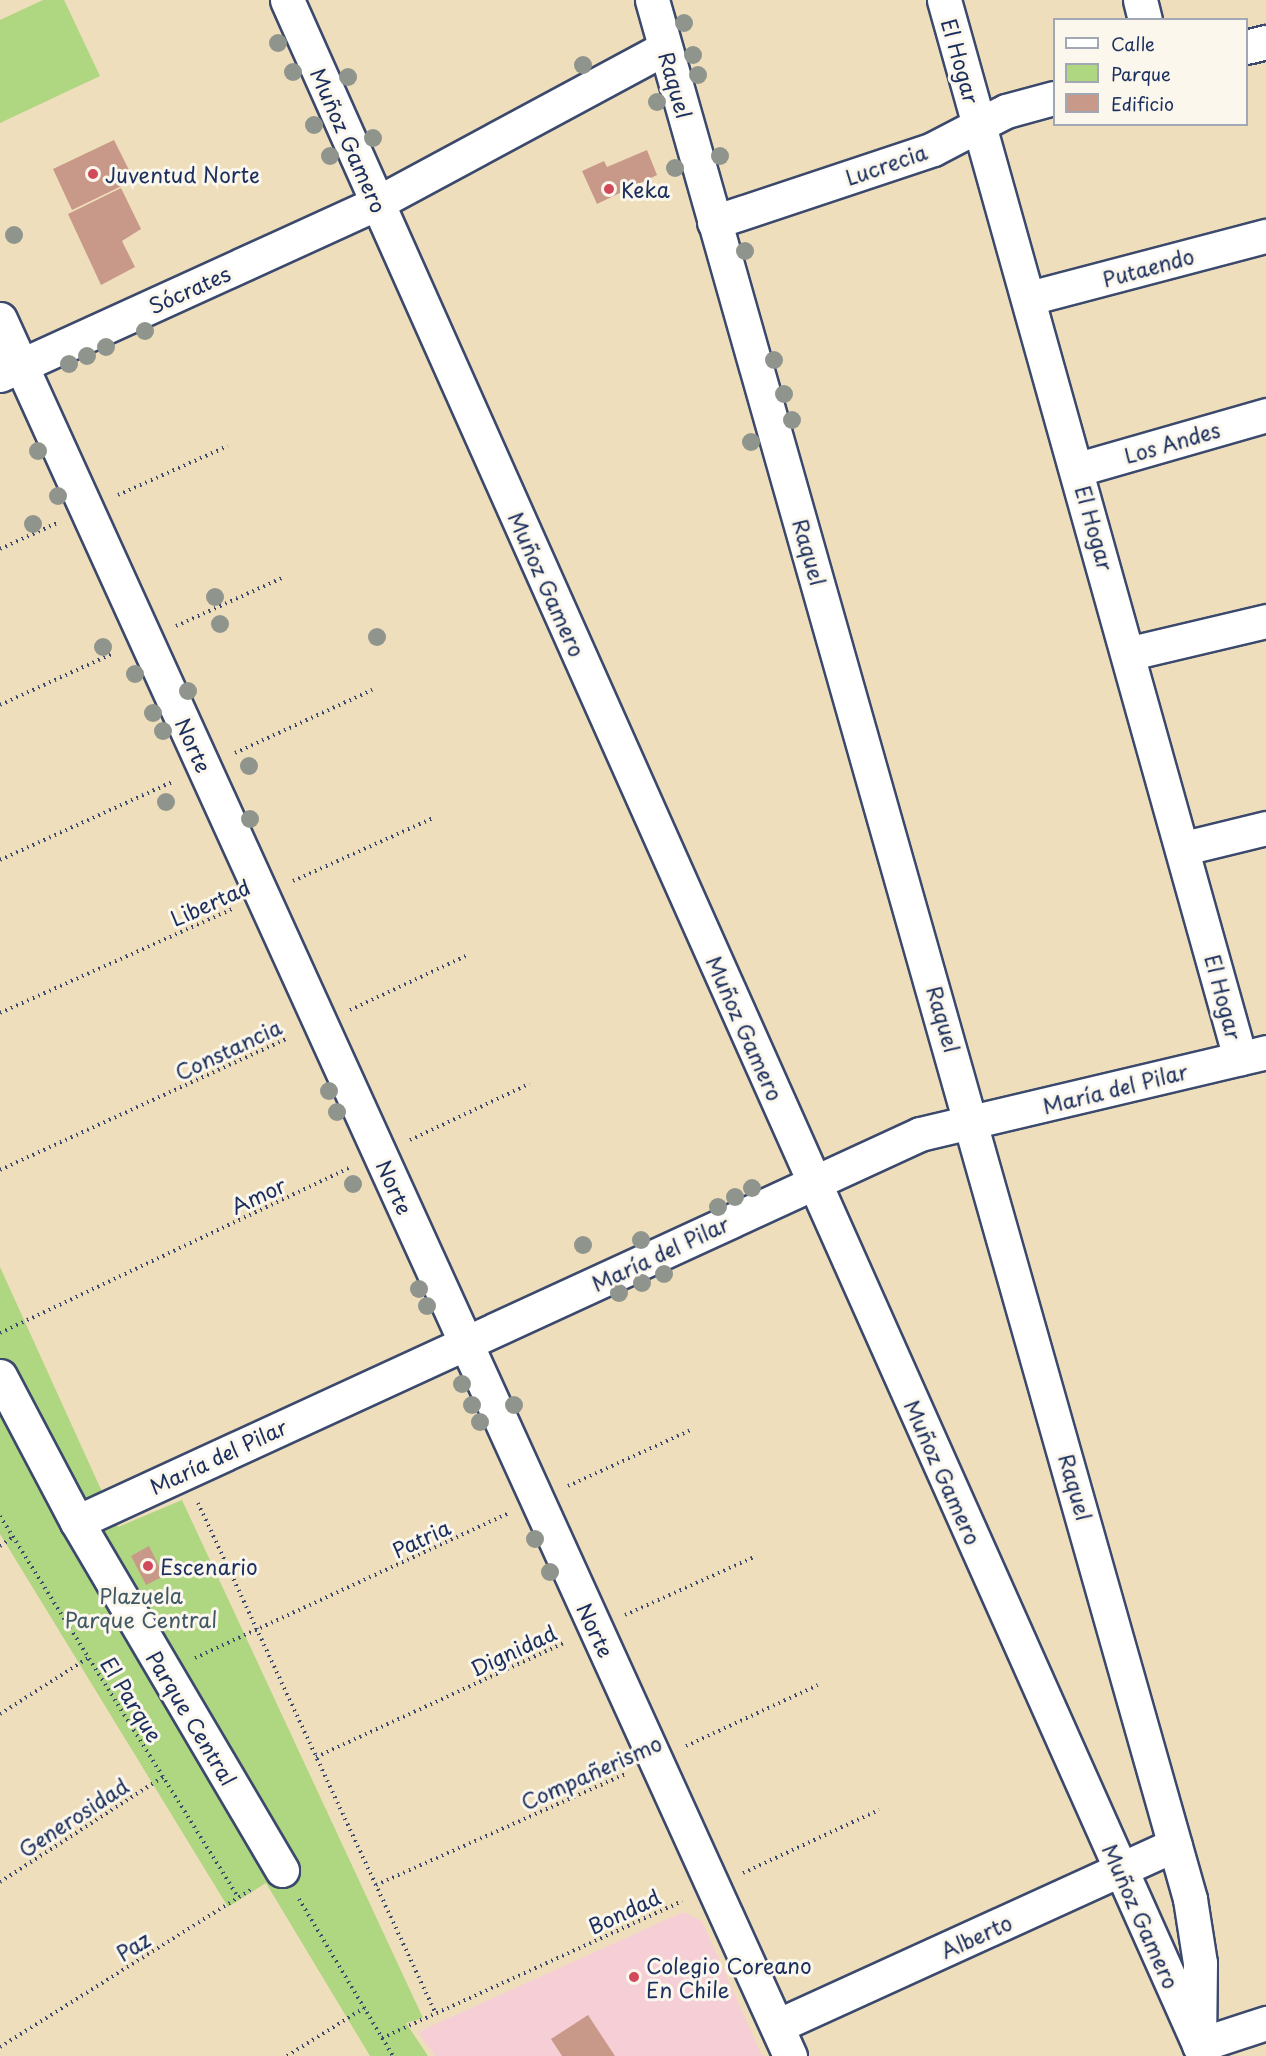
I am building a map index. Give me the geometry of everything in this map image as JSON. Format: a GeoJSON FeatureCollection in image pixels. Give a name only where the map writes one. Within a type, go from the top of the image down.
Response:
{"type":"FeatureCollection","features":[{"type":"Feature","properties":{"kind":"street","name":"Muñoz Gamero"},"geometry":{"type":"LineString","coordinates":[[287,0],[1201,2050]]}},
{"type":"Feature","properties":{"kind":"street","name":"Raquel"},"geometry":{"type":"LineString","coordinates":[[652,0],[974,1122],[1175,1845],[1200,1963],[1201,2050]]}},
{"type":"Feature","properties":{"kind":"street","name":"El Hogar"},"geometry":{"type":"LineString","coordinates":[[944,0],[1131,653],[1184,848],[1253,1055]]}},
{"type":"Feature","properties":{"kind":"street"},"geometry":{"type":"LineString","coordinates":[[1140,0],[1144,18]]}},
{"type":"Feature","properties":{"kind":"street"},"geometry":{"type":"LineString","coordinates":[[1248,46],[1266,42]]}},
{"type":"Feature","properties":{"kind":"street"},"geometry":{"type":"LineString","coordinates":[[377,202],[665,48]]}},
{"type":"Feature","properties":{"kind":"street","name":"Lucrecia"},"geometry":{"type":"LineString","coordinates":[[714,222],[933,149],[979,124],[1053,98]]}},
{"type":"Feature","properties":{"kind":"street","name":"Sócrates"},"geometry":{"type":"LineString","coordinates":[[11,370],[377,202]]}},
{"type":"Feature","properties":{"kind":"street","name":"Putaendo"},"geometry":{"type":"LineString","coordinates":[[1029,298],[1266,236]]}},
{"type":"Feature","properties":{"kind":"street","name":"Norte"},"geometry":{"type":"LineString","coordinates":[[0,319],[11,370],[262,895],[790,2056]]}},
{"type":"Feature","properties":{"kind":"street","name":"Los Andes"},"geometry":{"type":"LineString","coordinates":[[1078,469],[1266,415]]}},
{"type":"Feature","properties":{"kind":"street"},"geometry":{"type":"LineString","coordinates":[[1131,653],[1266,621]]}},
{"type":"Feature","properties":{"kind":"street"},"geometry":{"type":"LineString","coordinates":[[1184,848],[1266,828]]}},
{"type":"Feature","properties":{"kind":"street","name":"María del Pilar"},"geometry":{"type":"LineString","coordinates":[[77,1522],[465,1341],[920,1134],[1253,1055]]}},
{"type":"Feature","properties":{"kind":"street","name":"Parque Central"},"geometry":{"type":"LineString","coordinates":[[0,1376],[77,1522],[282,1870]]}},
{"type":"Feature","properties":{"kind":"street","name":"Alberto"},"geometry":{"type":"LineString","coordinates":[[777,2026],[1175,1845]]}},
{"type":"Feature","properties":{"kind":"street"},"geometry":{"type":"LineString","coordinates":[[1201,2050],[1266,2023]]}},
{"type":"Feature","properties":{"kind":"path","name":"Libertad"},"geometry":{"type":"LineString","coordinates":[[0,1013],[433,818]]}},
{"type":"Feature","properties":{"kind":"path","name":"Constancia"},"geometry":{"type":"LineString","coordinates":[[0,1170],[468,956]]}},
{"type":"Feature","properties":{"kind":"path","name":"Amor"},"geometry":{"type":"LineString","coordinates":[[0,1333],[529,1084]]}},
{"type":"Feature","properties":{"kind":"path","name":"Patria"},"geometry":{"type":"LineString","coordinates":[[164,1672],[691,1430]]}},
{"type":"Feature","properties":{"kind":"path"},"geometry":{"type":"LineString","coordinates":[[184,1473],[436,2014]]}},
{"type":"Feature","properties":{"kind":"path","name":"El Parque"},"geometry":{"type":"LineString","coordinates":[[0,1516],[238,1897]]}},
{"type":"Feature","properties":{"kind":"path"},"geometry":{"type":"LineString","coordinates":[[0,1546],[13,1537]]}},
{"type":"Feature","properties":{"kind":"path","name":"Dignidad"},"geometry":{"type":"LineString","coordinates":[[316,1757],[756,1556]]}},
{"type":"Feature","properties":{"kind":"path"},"geometry":{"type":"LineString","coordinates":[[0,1714],[88,1658]]}},
{"type":"Feature","properties":{"kind":"path","name":"Compañerismo"},"geometry":{"type":"LineString","coordinates":[[376,1885],[818,1685]]}},
{"type":"Feature","properties":{"kind":"path","name":"Generosidad"},"geometry":{"type":"LineString","coordinates":[[0,1882],[163,1777]]}},
{"type":"Feature","properties":{"kind":"path","name":"Bondad"},"geometry":{"type":"LineString","coordinates":[[382,2038],[879,1810]]}},
{"type":"Feature","properties":{"kind":"path"},"geometry":{"type":"LineString","coordinates":[[282,1870],[393,2056]]}},
{"type":"Feature","properties":{"kind":"path","name":"Paz"},"geometry":{"type":"LineString","coordinates":[[0,2047],[282,1870]]}},
{"type":"Feature","properties":{"kind":"path"},"geometry":{"type":"LineString","coordinates":[[287,2056],[364,2008]]}},
{"type":"Feature","properties":{"kind":"shaded area","name":"Colegio Coreano En Chile"},"geometry":{"type":"Polygon","coordinates":[[[683,1912],[702,1921],[762,2056],[435,2056],[418,2032],[683,1912]]]}},
{"type":"Feature","properties":{"kind":"green space"},"geometry":{"type":"Polygon","coordinates":[[[43,0],[64,0],[100,76],[0,123],[0,20],[43,0]]]}},
{"type":"Feature","properties":{"kind":"green space","name":"Plazuela Parque Central"},"geometry":{"type":"Polygon","coordinates":[[[0,1267],[118,1527],[182,1500],[423,2018],[406,2023],[428,2056],[370,2056],[266,1883],[228,1907],[0,1534],[0,1267]]]}},
{"type":"Feature","properties":{"kind":"building","name":"Juventud Norte"},"geometry":{"type":"Polygon","coordinates":[[[114,140],[134,180],[72,210],[53,169],[114,140]]]}},
{"type":"Feature","properties":{"kind":"building","name":"Keka"},"geometry":{"type":"Polygon","coordinates":[[[647,150],[657,175],[597,204],[582,171],[604,161],[607,167],[647,150]]]}},
{"type":"Feature","properties":{"kind":"building"},"geometry":{"type":"Polygon","coordinates":[[[121,188],[141,229],[122,241],[135,267],[101,285],[68,214],[121,188]]]}},
{"type":"Feature","properties":{"kind":"building","name":"Escenario"},"geometry":{"type":"Polygon","coordinates":[[[149,1546],[164,1576],[146,1585],[131,1556],[149,1546]]]}},
{"type":"Feature","properties":{"kind":"building"},"geometry":{"type":"Polygon","coordinates":[[[588,2015],[615,2056],[562,2056],[551,2039],[588,2015]]]}},
{"type":"Feature","properties":{"kind":"place","name":"Juventud Norte"},"geometry":{"type":"Point","coordinates":[93,174]}},
{"type":"Feature","properties":{"kind":"place","name":"Keka"},"geometry":{"type":"Point","coordinates":[609,189]}},
{"type":"Feature","properties":{"kind":"place","name":"Escenario"},"geometry":{"type":"Point","coordinates":[148,1566]}},
{"type":"Feature","properties":{"kind":"place","name":"Colegio Coreano En Chile"},"geometry":{"type":"Point","coordinates":[634,1977]}}]}
